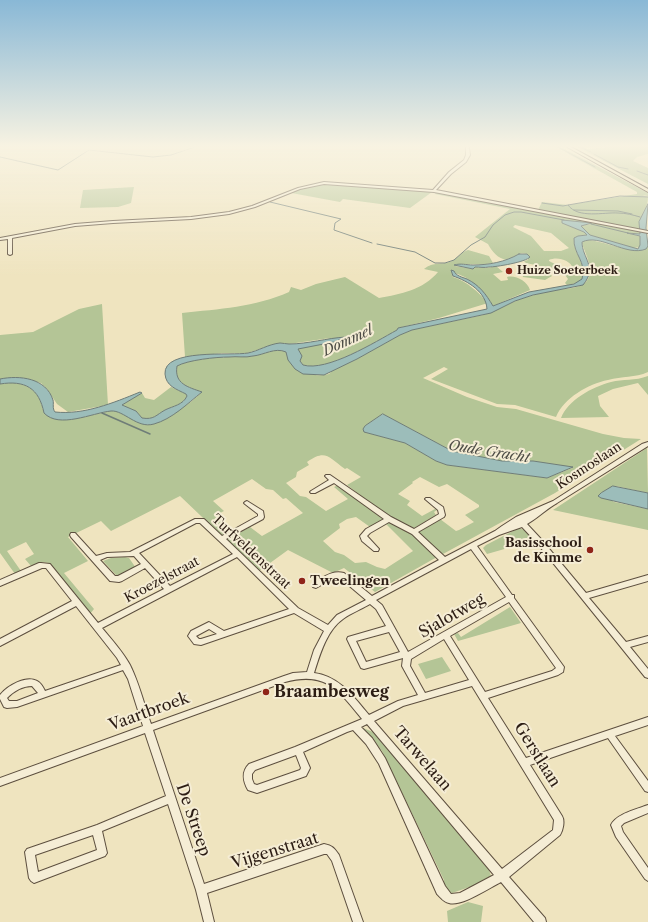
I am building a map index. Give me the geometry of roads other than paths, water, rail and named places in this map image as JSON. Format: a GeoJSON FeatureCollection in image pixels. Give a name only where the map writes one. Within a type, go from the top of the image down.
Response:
{"type":"FeatureCollection","features":[{"type":"Feature","properties":{"kind":"street"},"geometry":{"type":"LineString","coordinates":[[0,239],[73,225],[203,217],[231,213],[258,205],[291,190]]}},
{"type":"Feature","properties":{"kind":"street"},"geometry":{"type":"LineString","coordinates":[[422,190],[648,232]]}},
{"type":"Feature","properties":{"kind":"street"},"geometry":{"type":"LineString","coordinates":[[10,237],[10,254]]}},
{"type":"Feature","properties":{"kind":"street","name":"Kosmoslaan"},"geometry":{"type":"LineString","coordinates":[[310,674],[318,648],[328,629],[340,617],[444,560],[521,521],[536,516],[544,508],[644,445],[648,444]]}},
{"type":"Feature","properties":{"kind":"street"},"geometry":{"type":"LineString","coordinates":[[328,476],[389,519],[414,532],[444,560]]}},
{"type":"Feature","properties":{"kind":"street"},"geometry":{"type":"LineString","coordinates":[[313,492],[334,480]]}},
{"type":"Feature","properties":{"kind":"street"},"geometry":{"type":"LineString","coordinates":[[414,532],[442,515],[442,509],[428,499]]}},
{"type":"Feature","properties":{"kind":"street"},"geometry":{"type":"LineString","coordinates":[[221,539],[261,517],[261,513],[247,503]]}},
{"type":"Feature","properties":{"kind":"street"},"geometry":{"type":"LineString","coordinates":[[376,549],[364,539],[363,536],[389,519]]}},
{"type":"Feature","properties":{"kind":"street","name":"Turfveldenstraat"},"geometry":{"type":"LineString","coordinates":[[95,559],[107,555],[133,553],[195,521],[202,521],[295,610],[328,629]]}},
{"type":"Feature","properties":{"kind":"street"},"geometry":{"type":"LineString","coordinates":[[521,521],[539,540],[648,675]]}},
{"type":"Feature","properties":{"kind":"street"},"geometry":{"type":"LineString","coordinates":[[73,535],[113,579],[119,579],[146,565]]}},
{"type":"Feature","properties":{"kind":"street"},"geometry":{"type":"LineString","coordinates":[[473,546],[560,667],[560,670],[555,673],[483,696]]}},
{"type":"Feature","properties":{"kind":"street"},"geometry":{"type":"LineString","coordinates":[[133,553],[136,554],[169,590]]}},
{"type":"Feature","properties":{"kind":"street","name":"Kroezelstraat"},"geometry":{"type":"LineString","coordinates":[[97,627],[238,554]]}},
{"type":"Feature","properties":{"kind":"street"},"geometry":{"type":"LineString","coordinates":[[0,583],[41,565],[48,566],[120,656],[132,679],[147,729]]}},
{"type":"Feature","properties":{"kind":"street"},"geometry":{"type":"LineString","coordinates":[[316,585],[333,575],[342,574],[379,607],[406,656],[406,666],[423,696]]}},
{"type":"Feature","properties":{"kind":"street"},"geometry":{"type":"LineString","coordinates":[[585,596],[648,578]]}},
{"type":"Feature","properties":{"kind":"street","name":"Sjalotweg"},"geometry":{"type":"LineString","coordinates":[[391,628],[351,639],[364,666],[406,656],[446,636],[511,597]]}},
{"type":"Feature","properties":{"kind":"street"},"geometry":{"type":"LineString","coordinates":[[0,643],[76,602]]}},
{"type":"Feature","properties":{"kind":"street"},"geometry":{"type":"LineString","coordinates":[[223,634],[295,610]]}},
{"type":"Feature","properties":{"kind":"street","name":"Gerstlaan"},"geometry":{"type":"LineString","coordinates":[[446,636],[559,819],[557,832],[502,876]]}},
{"type":"Feature","properties":{"kind":"street"},"geometry":{"type":"LineString","coordinates":[[624,646],[648,639]]}},
{"type":"Feature","properties":{"kind":"street"},"geometry":{"type":"LineString","coordinates":[[44,695],[126,666]]}},
{"type":"Feature","properties":{"kind":"street","name":"Tarwelaan"},"geometry":{"type":"LineString","coordinates":[[310,674],[321,677],[336,685],[346,694],[541,922]]}},
{"type":"Feature","properties":{"kind":"street","name":"Vaartbroek"},"geometry":{"type":"LineString","coordinates":[[0,782],[295,675],[310,674]]}},
{"type":"Feature","properties":{"kind":"street"},"geometry":{"type":"LineString","coordinates":[[298,750],[306,768],[303,773],[257,789],[251,787],[247,775],[249,769],[298,750],[344,729],[355,726],[400,703],[474,682]]}},
{"type":"Feature","properties":{"kind":"street"},"geometry":{"type":"LineString","coordinates":[[524,763],[648,721]]}},
{"type":"Feature","properties":{"kind":"street"},"geometry":{"type":"LineString","coordinates":[[355,726],[382,761],[441,890],[447,897],[451,899],[461,898],[502,876]]}},
{"type":"Feature","properties":{"kind":"street","name":"De Streep"},"geometry":{"type":"LineString","coordinates":[[147,729],[201,890],[208,922]]}},
{"type":"Feature","properties":{"kind":"street"},"geometry":{"type":"LineString","coordinates":[[610,735],[648,788]]}},
{"type":"Feature","properties":{"kind":"street"},"geometry":{"type":"LineString","coordinates":[[97,829],[102,853],[34,878],[30,852],[97,829],[170,799]]}},
{"type":"Feature","properties":{"kind":"street"},"geometry":{"type":"LineString","coordinates":[[648,809],[621,820],[616,825],[619,834],[648,876]]}},
{"type":"Feature","properties":{"kind":"street","name":"Vijgenstraat"},"geometry":{"type":"LineString","coordinates":[[201,890],[324,849],[330,850],[336,858],[358,922]]}},
{"type":"Feature","properties":{"kind":"water"},"geometry":{"type":"Polygon","coordinates":[[[648,204],[646,228],[648,246],[646,249],[638,251],[630,250],[597,240],[582,242],[589,268],[587,279],[583,285],[533,295],[515,301],[491,313],[412,330],[324,375],[303,374],[295,369],[288,360],[286,352],[278,350],[250,357],[223,357],[188,362],[177,366],[178,377],[183,384],[202,392],[167,419],[154,424],[148,425],[136,422],[116,411],[103,412],[67,420],[50,418],[44,413],[39,397],[30,388],[17,383],[0,384],[0,379],[8,378],[24,378],[38,383],[45,387],[50,393],[55,412],[77,412],[88,410],[140,392],[142,393],[122,405],[136,411],[142,418],[152,418],[180,403],[187,396],[186,394],[172,387],[166,378],[165,374],[167,366],[175,360],[200,355],[248,353],[280,343],[296,344],[346,337],[334,342],[298,349],[302,356],[300,361],[303,365],[313,366],[325,364],[351,355],[397,330],[398,328],[487,309],[486,303],[480,292],[470,284],[453,276],[451,270],[479,287],[493,306],[529,292],[574,284],[582,279],[583,267],[574,244],[574,238],[587,235],[584,232],[562,223],[562,220],[592,223],[581,226],[590,235],[638,249],[640,245],[640,236],[627,233],[640,234],[639,222],[648,204]]]}},
{"type":"Feature","properties":{"kind":"water"},"geometry":{"type":"Polygon","coordinates":[[[519,254],[527,254],[530,257],[523,261],[511,264],[475,267],[473,269],[454,265],[491,264],[503,261],[519,254]]]}},
{"type":"Feature","properties":{"kind":"water"},"geometry":{"type":"Polygon","coordinates":[[[383,414],[452,451],[502,461],[533,461],[573,467],[547,478],[447,465],[436,461],[405,443],[364,432],[363,429],[365,426],[383,414]]]}},
{"type":"Feature","properties":{"kind":"water"},"geometry":{"type":"Polygon","coordinates":[[[613,486],[648,493],[648,509],[598,496],[613,486]]]}},
{"type":"Feature","properties":{"kind":"waterway"},"geometry":{"type":"LineString","coordinates":[[568,205],[620,196],[648,197]]}},
{"type":"Feature","properties":{"kind":"waterway"},"geometry":{"type":"LineString","coordinates":[[270,202],[341,219],[335,223],[334,230],[372,243]]}},
{"type":"Feature","properties":{"kind":"waterway"},"geometry":{"type":"LineString","coordinates":[[542,203],[563,206],[568,205]]}},
{"type":"Feature","properties":{"kind":"waterway"},"geometry":{"type":"LineString","coordinates":[[568,205],[574,210]]}},
{"type":"Feature","properties":{"kind":"waterway"},"geometry":{"type":"LineString","coordinates":[[574,210],[618,211],[632,214]]}},
{"type":"Feature","properties":{"kind":"waterway"},"geometry":{"type":"LineString","coordinates":[[574,210],[592,214],[621,213],[640,217]]}},
{"type":"Feature","properties":{"kind":"waterway"},"geometry":{"type":"LineString","coordinates":[[377,244],[415,252],[435,263],[445,263],[454,260],[471,245],[485,237],[493,225],[505,215],[514,212],[521,212],[564,220]]}},
{"type":"Feature","properties":{"kind":"waterway"},"geometry":{"type":"LineString","coordinates":[[591,224],[628,233]]}},
{"type":"Feature","properties":{"kind":"waterway"},"geometry":{"type":"LineString","coordinates":[[102,413],[150,434]]}},
{"type":"Feature","properties":{"kind":"place","name":"Huize Soeterbeek"},"geometry":{"type":"Point","coordinates":[509,271]}},
{"type":"Feature","properties":{"kind":"place","name":"Basisschool de Kimme"},"geometry":{"type":"Point","coordinates":[590,550]}},
{"type":"Feature","properties":{"kind":"place","name":"Tweelingen"},"geometry":{"type":"Point","coordinates":[302,581]}},
{"type":"Feature","properties":{"kind":"place","name":"Braambesweg"},"geometry":{"type":"Point","coordinates":[266,692]}},
{"type":"Feature","properties":{"kind":"water label","name":"Dommel"},"geometry":{"type":"Point","coordinates":[348,341]}},
{"type":"Feature","properties":{"kind":"water label","name":"Oude Gracht"},"geometry":{"type":"Point","coordinates":[489,452]}}]}
